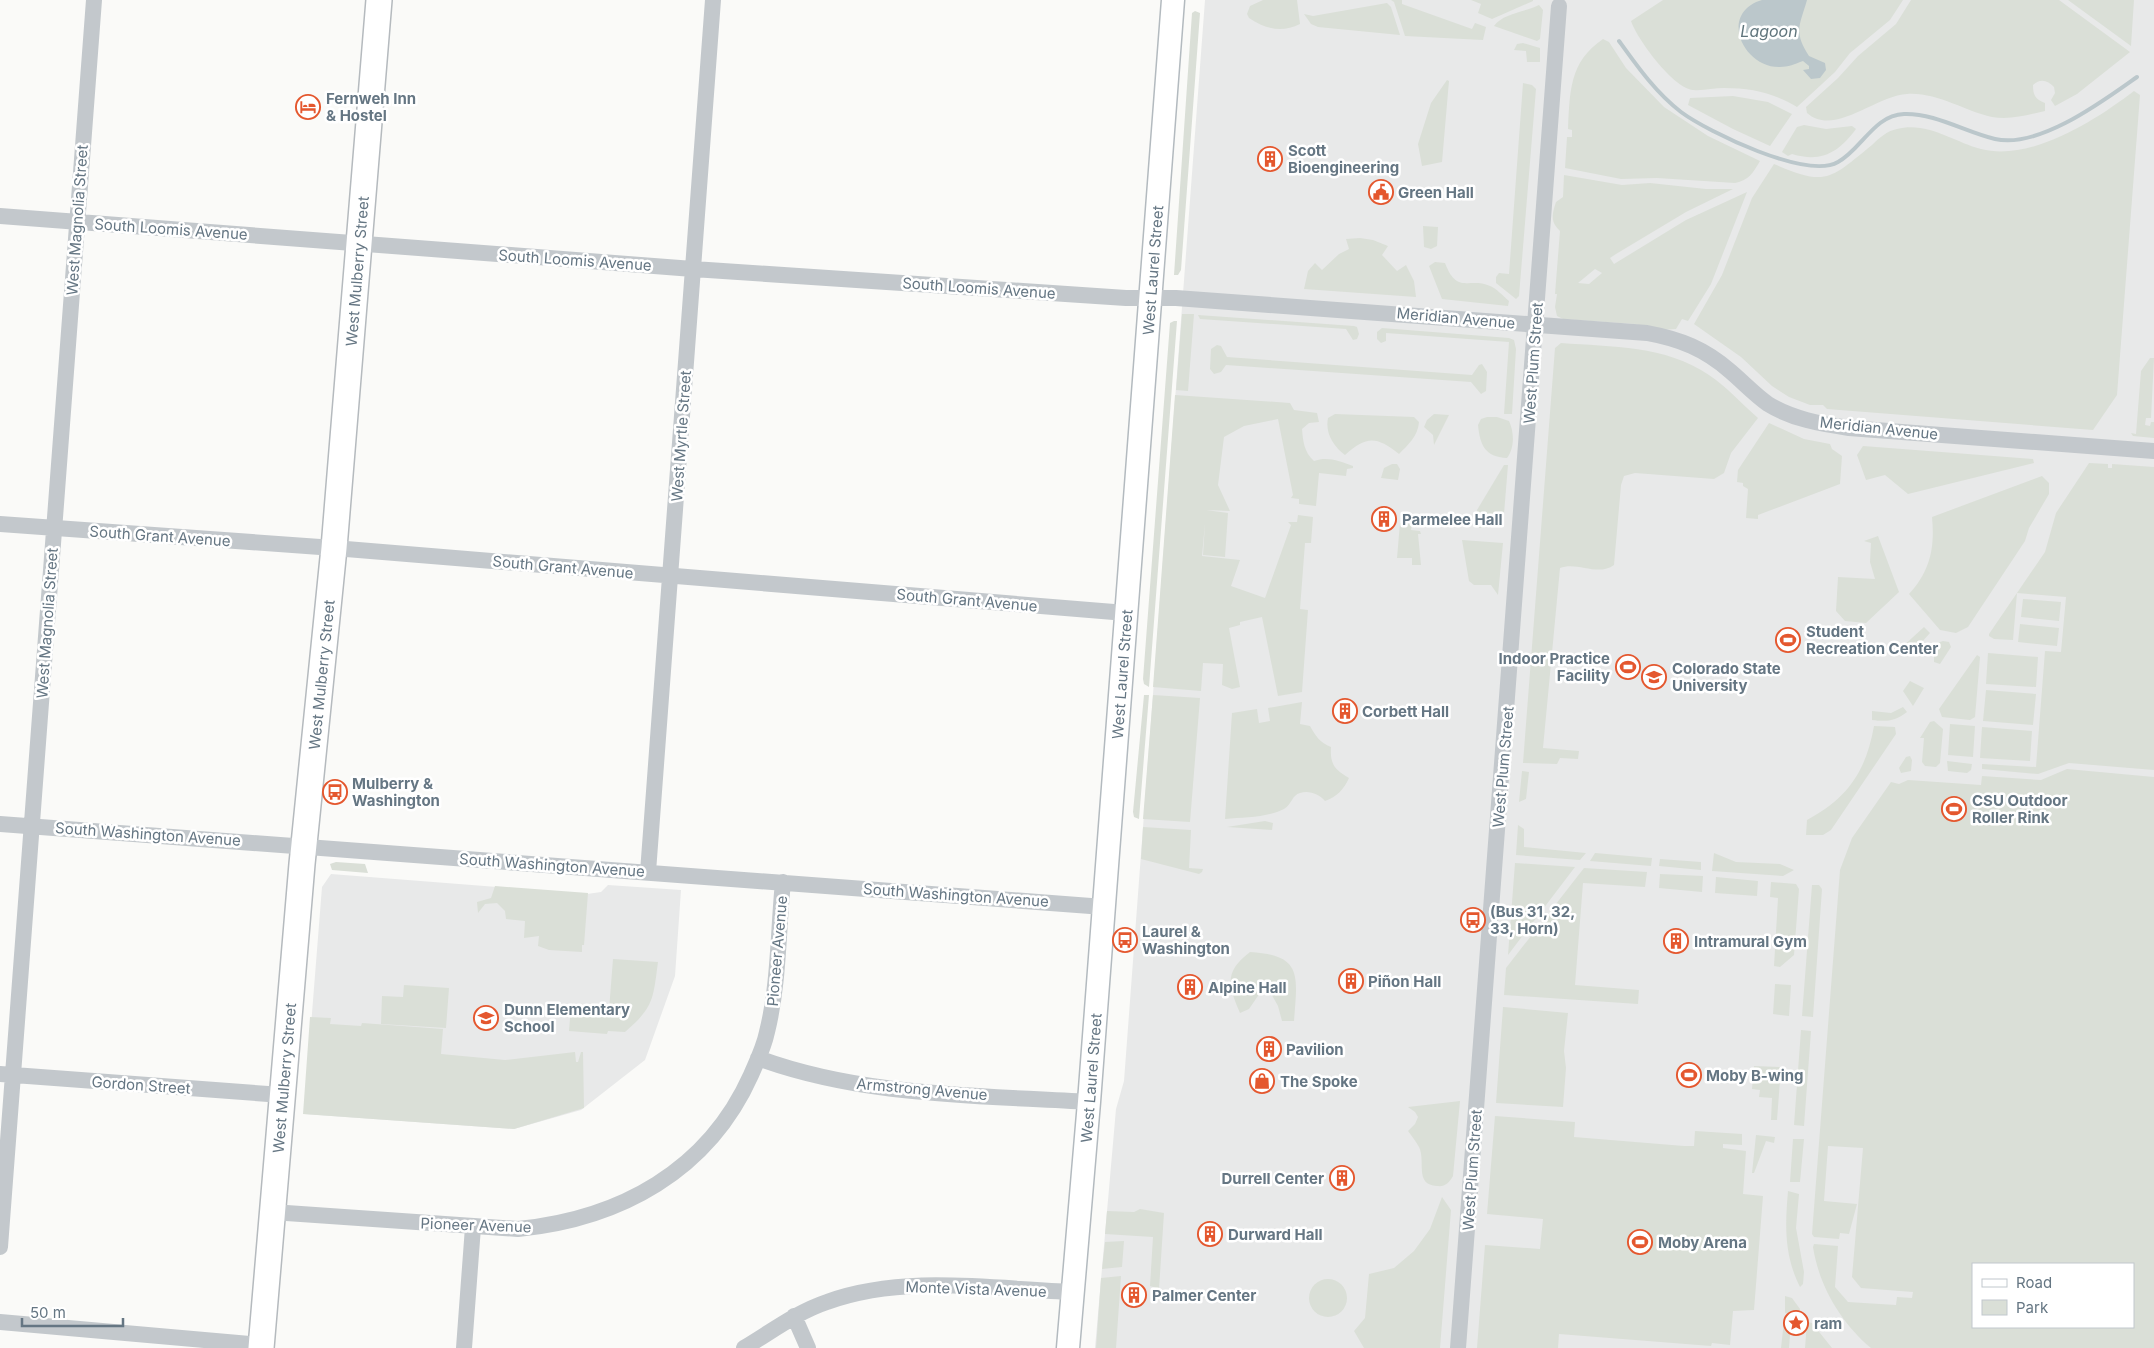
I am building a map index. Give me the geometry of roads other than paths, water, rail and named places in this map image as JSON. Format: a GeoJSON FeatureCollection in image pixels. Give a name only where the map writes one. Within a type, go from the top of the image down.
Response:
{"type":"FeatureCollection","features":[{"type":"Feature","properties":{"kind":"main road","name":"West Mulberry Street"},"geometry":{"type":"LineString","coordinates":[[261,1347],[304,846],[334,548],[378,0]]}},
{"type":"Feature","properties":{"kind":"main road","name":"West Laurel Street"},"geometry":{"type":"LineString","coordinates":[[1068,1348],[1089,1102],[1173,0]]}},
{"type":"Feature","properties":{"kind":"street","name":"West Magnolia Street"},"geometry":{"type":"LineString","coordinates":[[0,1247],[6,1074],[32,826],[94,0]]}},
{"type":"Feature","properties":{"kind":"street","name":"West Myrtle Street"},"geometry":{"type":"LineString","coordinates":[[648,872],[713,0]]}},
{"type":"Feature","properties":{"kind":"street","name":"West Plum Street"},"geometry":{"type":"LineString","coordinates":[[1458,1348],[1559,6]]}},
{"type":"Feature","properties":{"kind":"street","name":"South Loomis Avenue"},"geometry":{"type":"LineString","coordinates":[[0,216],[693,269],[1150,298]]}},
{"type":"Feature","properties":{"kind":"street","name":"Meridian Avenue"},"geometry":{"type":"LineString","coordinates":[[1150,298],[1292,306],[1647,333],[1682,341],[1716,359],[1769,404],[1787,414],[1828,425],[2154,451]]}},
{"type":"Feature","properties":{"kind":"street","name":"South Grant Avenue"},"geometry":{"type":"LineString","coordinates":[[0,524],[334,548],[1126,613]]}},
{"type":"Feature","properties":{"kind":"street","name":"South Washington Avenue"},"geometry":{"type":"LineString","coordinates":[[0,824],[1104,907]]}},
{"type":"Feature","properties":{"kind":"street","name":"Pioneer Avenue"},"geometry":{"type":"LineString","coordinates":[[272,1212],[518,1230],[555,1226],[595,1215],[640,1196],[667,1178],[698,1152],[720,1128],[741,1097],[767,1033],[774,999],[783,882]]}},
{"type":"Feature","properties":{"kind":"street","name":"Armstrong Avenue"},"geometry":{"type":"LineString","coordinates":[[758,1058],[790,1070],[870,1087],[1089,1102]]}},
{"type":"Feature","properties":{"kind":"street","name":"Gordon Street"},"geometry":{"type":"LineString","coordinates":[[6,1074],[282,1095]]}},
{"type":"Feature","properties":{"kind":"street"},"geometry":{"type":"LineString","coordinates":[[464,1348],[473,1227]]}},
{"type":"Feature","properties":{"kind":"street","name":"Monte Vista Avenue"},"geometry":{"type":"LineString","coordinates":[[744,1348],[794,1316],[826,1302],[887,1288],[924,1285],[1073,1292]]}},
{"type":"Feature","properties":{"kind":"street"},"geometry":{"type":"LineString","coordinates":[[794,1316],[808,1348]]}},
{"type":"Feature","properties":{"kind":"street"},"geometry":{"type":"LineString","coordinates":[[0,1322],[261,1347]]}},
{"type":"Feature","properties":{"kind":"water","name":"Lagoon"},"geometry":{"type":"Polygon","coordinates":[[[1762,0],[1807,0],[1800,22],[1799,34],[1809,56],[1825,63],[1826,70],[1820,78],[1811,79],[1803,70],[1809,69],[1809,66],[1803,61],[1783,67],[1767,65],[1755,59],[1746,50],[1741,39],[1739,27],[1741,16],[1749,7],[1762,0]]]}},
{"type":"Feature","properties":{"kind":"waterway"},"geometry":{"type":"LineString","coordinates":[[1619,41],[1655,88],[1672,105],[1694,121],[1758,151],[1804,165],[1823,166],[1838,162],[1854,150],[1884,120],[1904,114],[1927,116],[1995,139],[2012,140],[2031,137],[2070,121],[2137,77]]}},
{"type":"Feature","properties":{"kind":"place","name":"Fernweh Inn & Hostel"},"geometry":{"type":"Point","coordinates":[308,107]}},
{"type":"Feature","properties":{"kind":"place","name":"Scott Bioengineering"},"geometry":{"type":"Point","coordinates":[1270,159]}},
{"type":"Feature","properties":{"kind":"place","name":"Green Hall"},"geometry":{"type":"Point","coordinates":[1381,192]}},
{"type":"Feature","properties":{"kind":"place","name":"Parmelee Hall"},"geometry":{"type":"Point","coordinates":[1384,519]}},
{"type":"Feature","properties":{"kind":"place","name":"Student Recreation Center"},"geometry":{"type":"Point","coordinates":[1788,640]}},
{"type":"Feature","properties":{"kind":"place","name":"Indoor Practice Facility"},"geometry":{"type":"Point","coordinates":[1628,667]}},
{"type":"Feature","properties":{"kind":"place","name":"Colorado State University"},"geometry":{"type":"Point","coordinates":[1654,677]}},
{"type":"Feature","properties":{"kind":"place","name":"Corbett Hall"},"geometry":{"type":"Point","coordinates":[1345,711]}},
{"type":"Feature","properties":{"kind":"place","name":"Mulberry & Washington"},"geometry":{"type":"Point","coordinates":[335,792]}},
{"type":"Feature","properties":{"kind":"place","name":"CSU Outdoor Roller Rink"},"geometry":{"type":"Point","coordinates":[1954,809]}},
{"type":"Feature","properties":{"kind":"place","name":"(Bus 31, 32, 33, Horn)"},"geometry":{"type":"Point","coordinates":[1473,920]}},
{"type":"Feature","properties":{"kind":"place","name":"Laurel & Washington"},"geometry":{"type":"Point","coordinates":[1125,940]}},
{"type":"Feature","properties":{"kind":"place","name":"Intramural Gym"},"geometry":{"type":"Point","coordinates":[1676,941]}},
{"type":"Feature","properties":{"kind":"place","name":"Piñon Hall"},"geometry":{"type":"Point","coordinates":[1351,981]}},
{"type":"Feature","properties":{"kind":"place","name":"Alpine Hall"},"geometry":{"type":"Point","coordinates":[1190,987]}},
{"type":"Feature","properties":{"kind":"place","name":"Dunn Elementary School"},"geometry":{"type":"Point","coordinates":[486,1018]}},
{"type":"Feature","properties":{"kind":"place","name":"Pavilion"},"geometry":{"type":"Point","coordinates":[1269,1049]}},
{"type":"Feature","properties":{"kind":"place","name":"Moby B-wing"},"geometry":{"type":"Point","coordinates":[1689,1075]}},
{"type":"Feature","properties":{"kind":"place","name":"The Spoke"},"geometry":{"type":"Point","coordinates":[1262,1081]}},
{"type":"Feature","properties":{"kind":"place","name":"Durrell Center"},"geometry":{"type":"Point","coordinates":[1342,1178]}},
{"type":"Feature","properties":{"kind":"place","name":"Durward Hall"},"geometry":{"type":"Point","coordinates":[1210,1234]}},
{"type":"Feature","properties":{"kind":"place","name":"Moby Arena"},"geometry":{"type":"Point","coordinates":[1640,1242]}},
{"type":"Feature","properties":{"kind":"place","name":"Palmer Center"},"geometry":{"type":"Point","coordinates":[1134,1295]}},
{"type":"Feature","properties":{"kind":"place","name":"ram"},"geometry":{"type":"Point","coordinates":[1796,1323]}}]}
